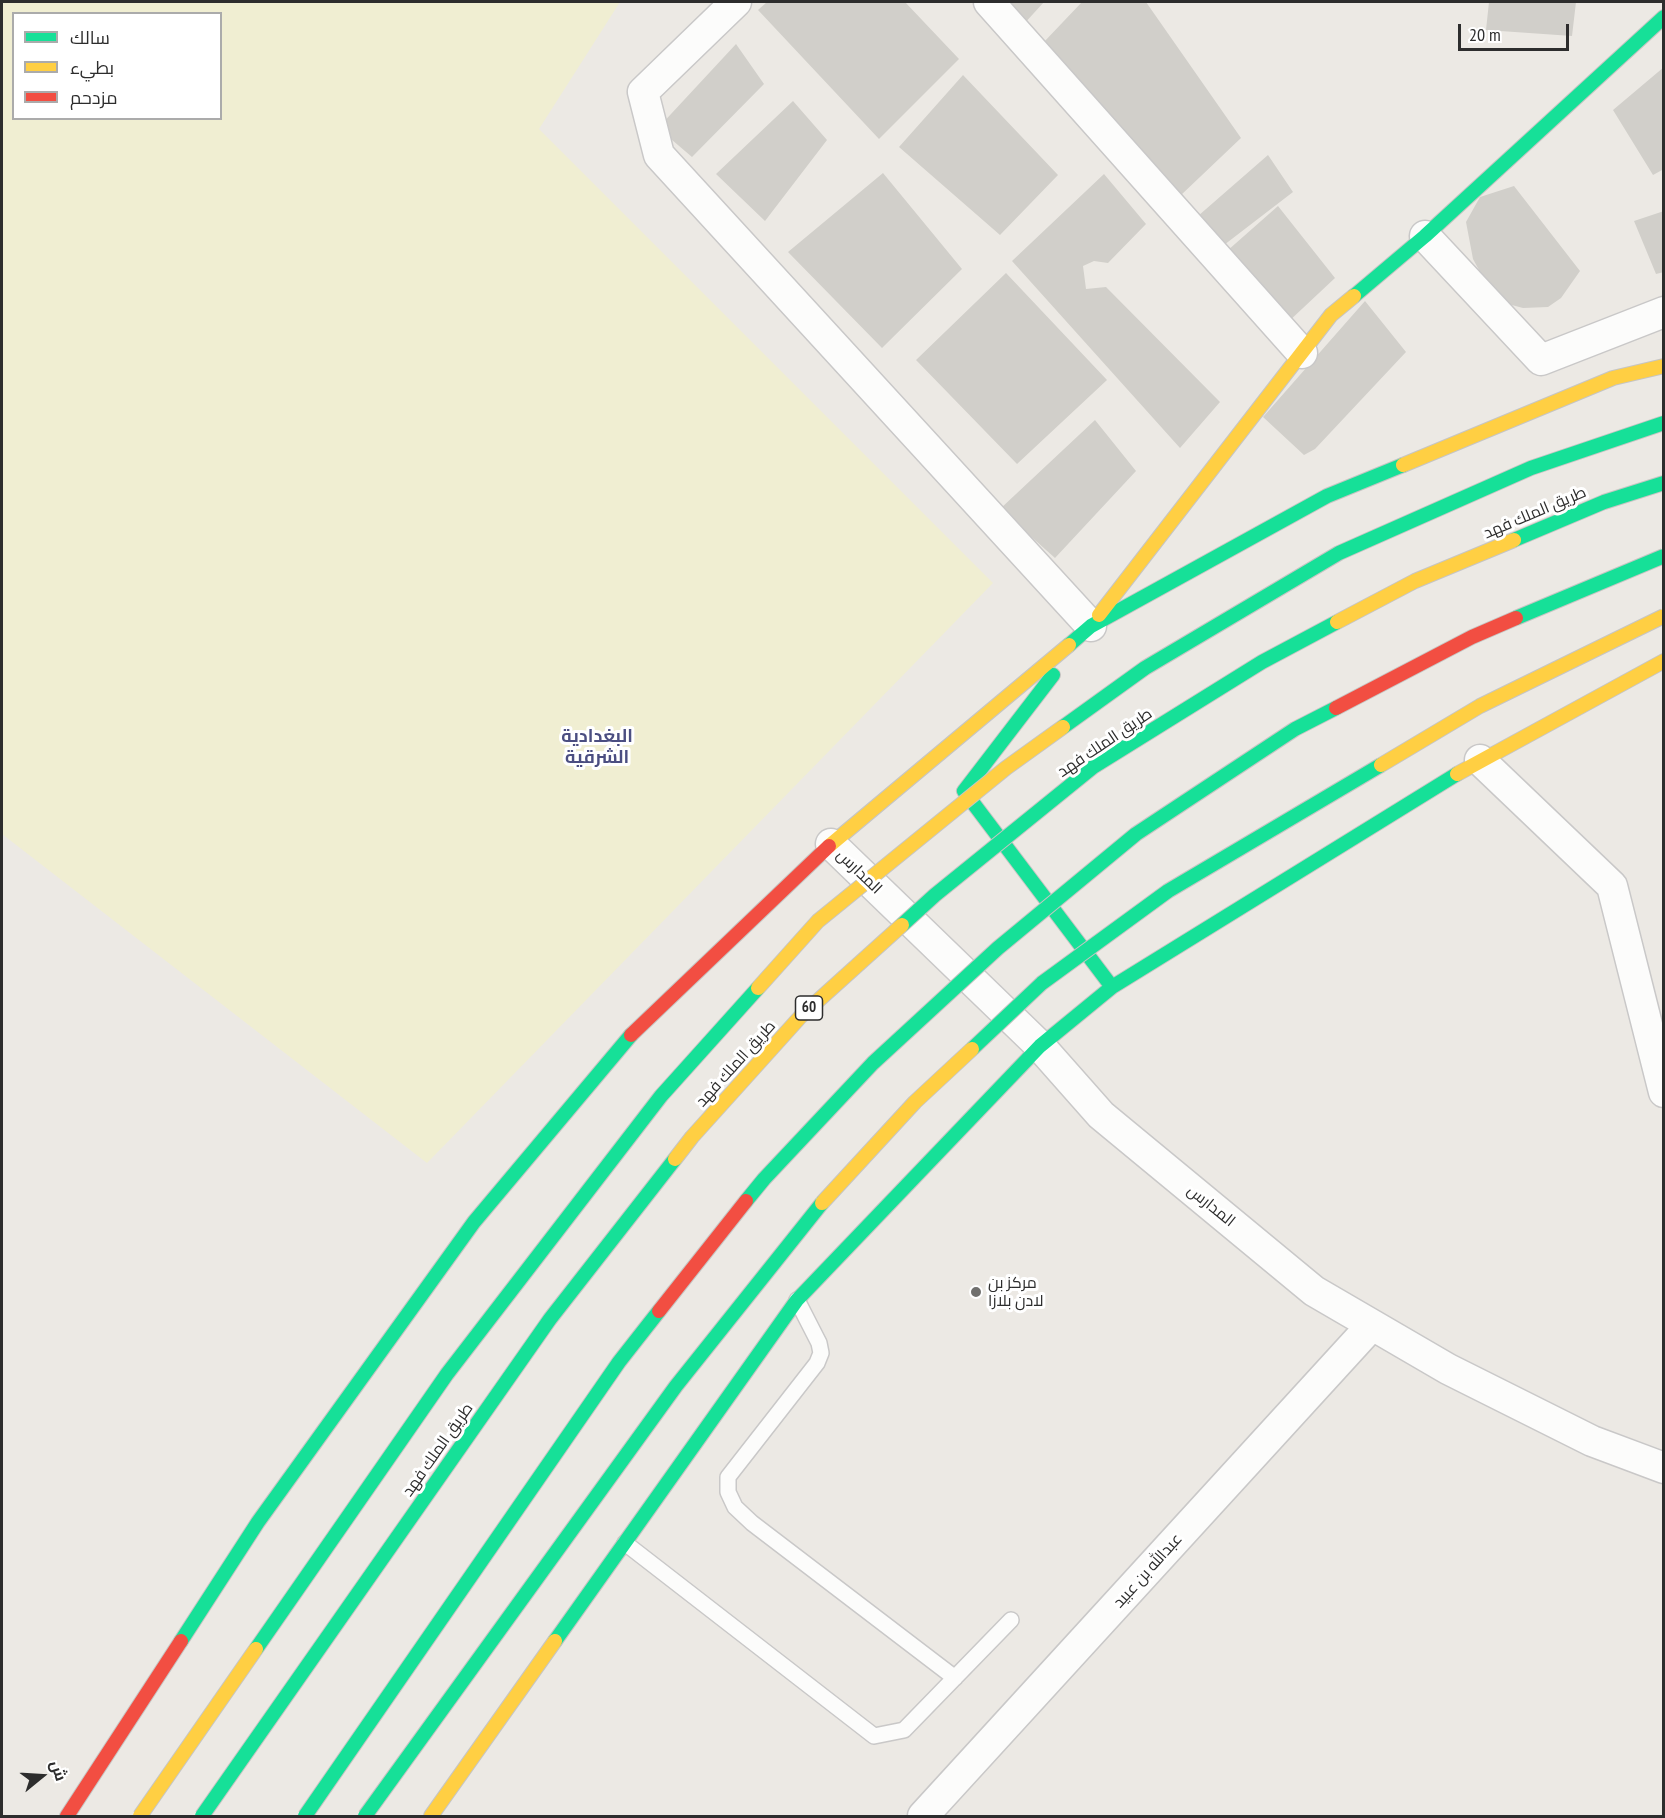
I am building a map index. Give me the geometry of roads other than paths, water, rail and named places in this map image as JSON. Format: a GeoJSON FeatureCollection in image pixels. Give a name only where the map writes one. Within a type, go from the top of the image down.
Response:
{"type":"FeatureCollection","features":[{"type":"Feature","properties":{"kind":"main road"},"geometry":{"type":"LineString","coordinates":[[1112,987],[964,790],[1331,315],[1425,236],[1664,17]]}},
{"type":"Feature","properties":{"kind":"main road"},"geometry":{"type":"LineString","coordinates":[[67,1816],[258,1522],[474,1222],[636,1029],[831,844],[1091,626],[1327,496],[1613,378],[1664,366]]}},
{"type":"Feature","properties":{"kind":"main road"},"geometry":{"type":"LineString","coordinates":[[140,1816],[447,1374],[661,1095],[818,921],[1006,768],[1145,668],[1318,565],[1339,553],[1531,468],[1664,423]]}},
{"type":"Feature","properties":{"kind":"main road","name":"طريق الملك فهد"},"geometry":{"type":"LineString","coordinates":[[202,1816],[550,1319],[692,1137],[801,1016],[934,895],[1093,767],[1262,662],[1415,581],[1604,502],[1664,483]]}},
{"type":"Feature","properties":{"kind":"main road"},"geometry":{"type":"LineString","coordinates":[[305,1816],[619,1362],[764,1179],[873,1063],[998,948],[1136,834],[1295,729],[1472,637],[1664,556]]}},
{"type":"Feature","properties":{"kind":"main road"},"geometry":{"type":"LineString","coordinates":[[365,1816],[676,1386],[809,1217],[915,1102],[1042,983],[1168,891],[1480,706],[1664,616]]}},
{"type":"Feature","properties":{"kind":"main road"},"geometry":{"type":"LineString","coordinates":[[431,1816],[797,1300],[1040,1046],[1112,987],[1479,760],[1664,662]]}},
{"type":"Feature","properties":{"kind":"street"},"geometry":{"type":"LineString","coordinates":[[736,2],[643,92],[659,155],[1091,626]]}},
{"type":"Feature","properties":{"kind":"street"},"geometry":{"type":"LineString","coordinates":[[989,2],[1302,353]]}},
{"type":"Feature","properties":{"kind":"street"},"geometry":{"type":"LineString","coordinates":[[1425,236],[1541,360],[1664,312]]}},
{"type":"Feature","properties":{"kind":"street"},"geometry":{"type":"LineString","coordinates":[[1479,760],[1612,886],[1664,1092]]}},
{"type":"Feature","properties":{"kind":"street","name":"المدارس"},"geometry":{"type":"LineString","coordinates":[[831,844],[1040,1046],[1101,1115],[1314,1291],[1448,1369],[1592,1441],[1664,1468]]}},
{"type":"Feature","properties":{"kind":"street","name":"عبدالله بن عبيد"},"geometry":{"type":"LineString","coordinates":[[923,1816],[1372,1325]]}},
{"type":"Feature","properties":{"kind":"lane"},"geometry":{"type":"LineString","coordinates":[[797,1300],[819,1343],[821,1353],[817,1363],[728,1477],[728,1492],[735,1507],[752,1523],[955,1678]]}},
{"type":"Feature","properties":{"kind":"lane"},"geometry":{"type":"LineString","coordinates":[[625,1543],[874,1736],[904,1730],[1011,1620]]}},
{"type":"Feature","properties":{"kind":"place","name":"مركز بن لادن بلازا"},"geometry":{"type":"Point","coordinates":[976,1292]}},
{"type":"Feature","properties":{"kind":"district","name":"البغدادية الشرقية"},"geometry":{"type":"Point","coordinates":[597,747]}}]}
